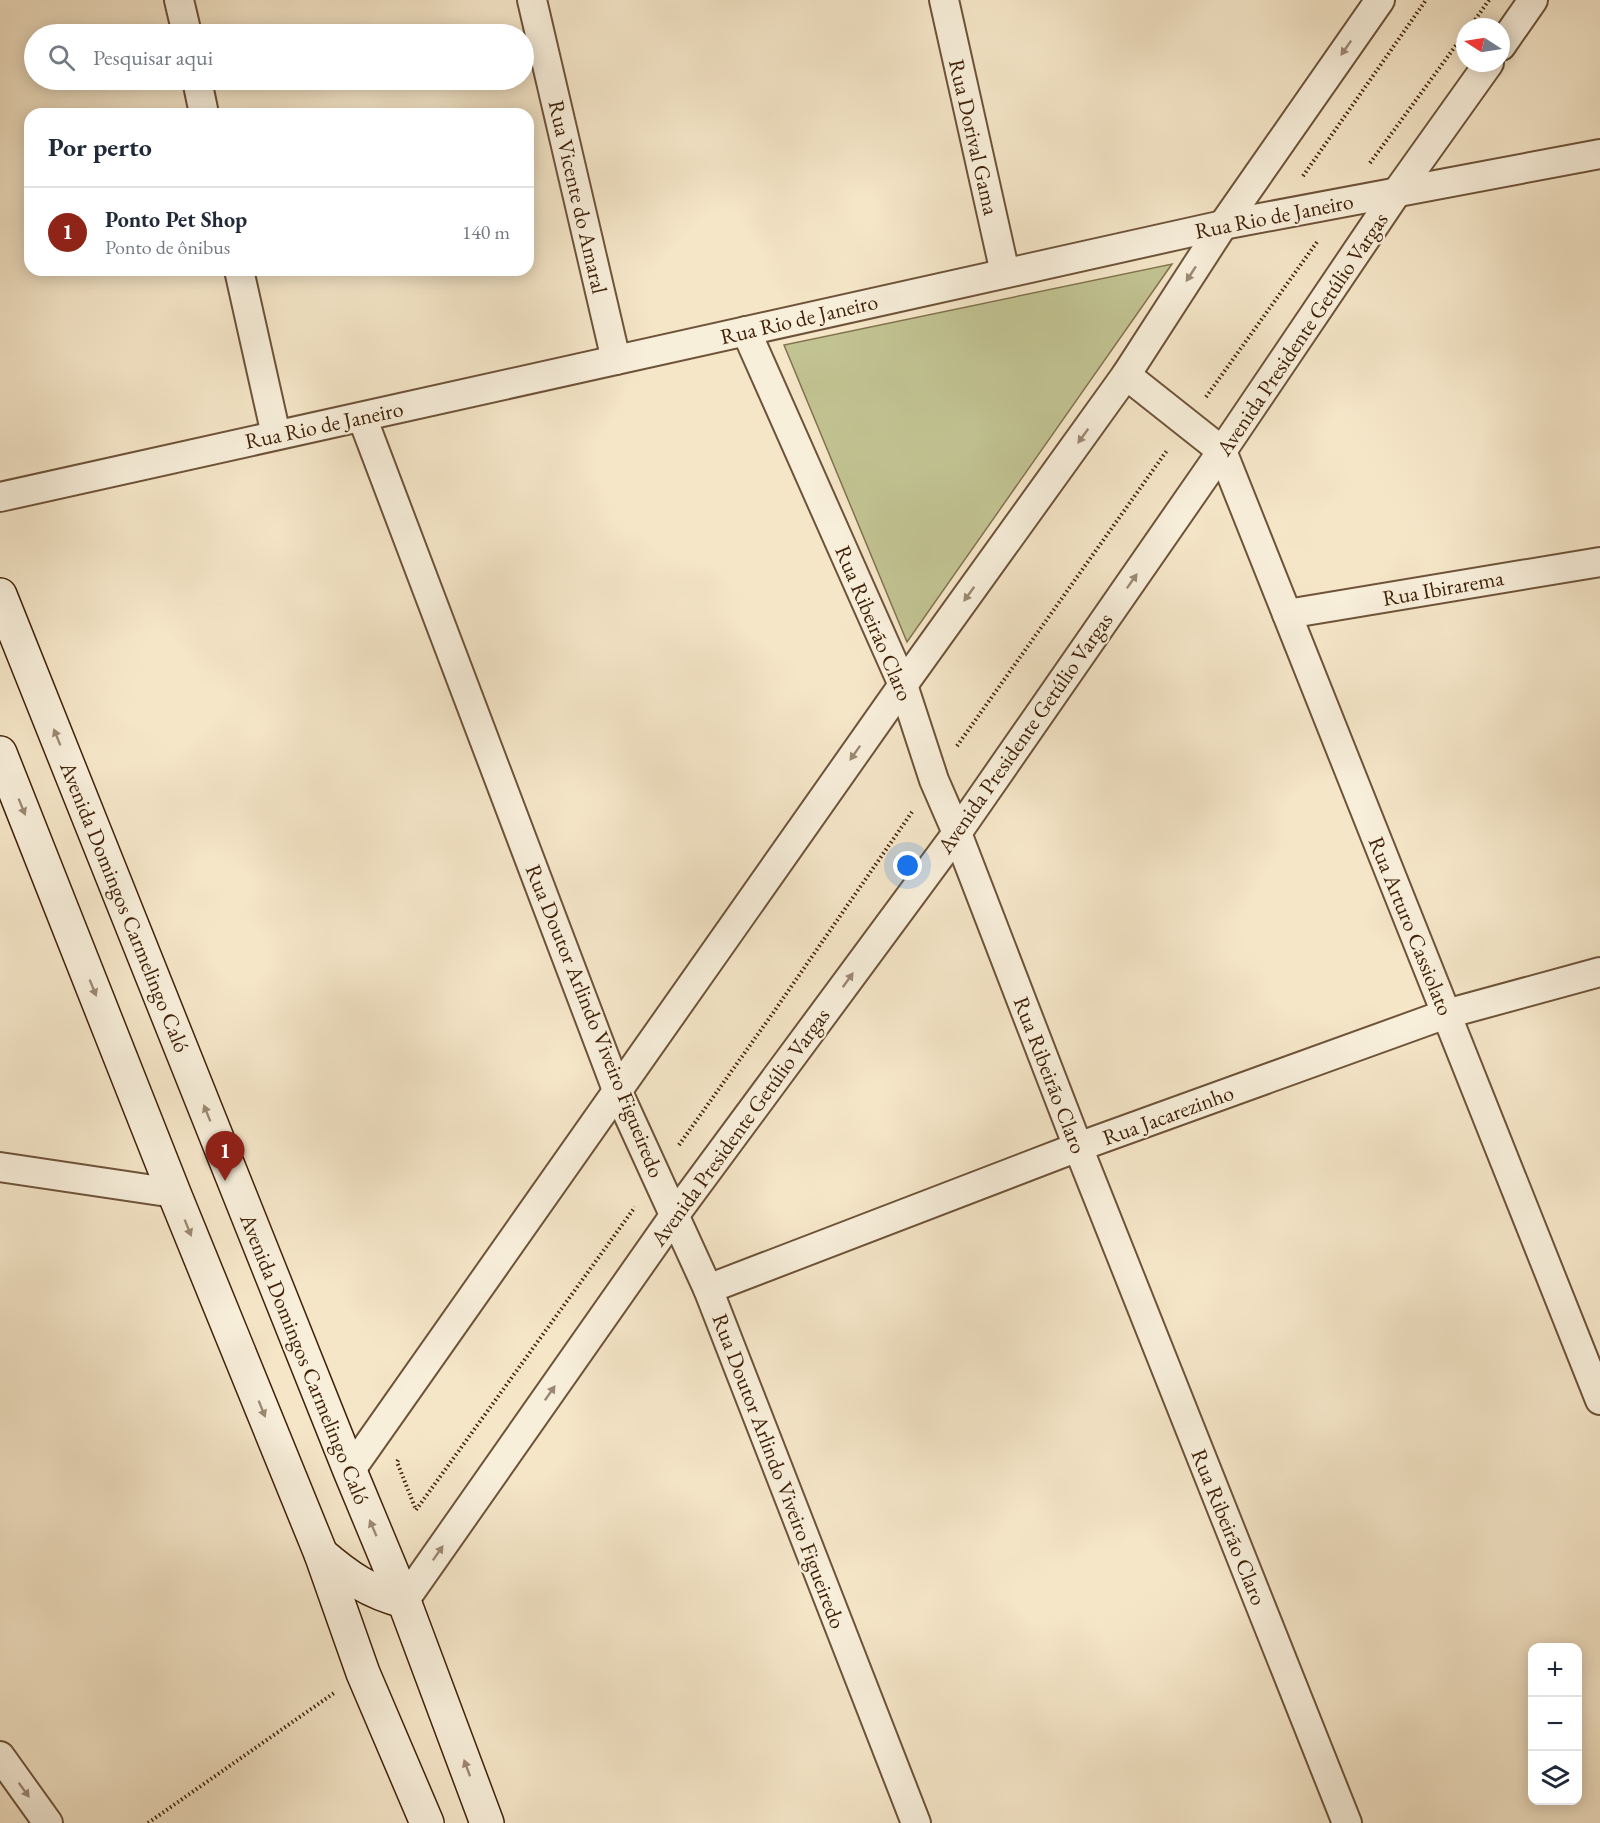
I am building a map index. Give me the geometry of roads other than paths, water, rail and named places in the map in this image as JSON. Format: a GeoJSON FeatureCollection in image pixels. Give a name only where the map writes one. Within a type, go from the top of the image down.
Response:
{"type":"FeatureCollection","features":[{"type":"Feature","properties":{"kind":"street"},"geometry":{"type":"LineString","coordinates":[[179,0],[185,24]]}},
{"type":"Feature","properties":{"kind":"street","name":"Rua Vicente do Amaral"},"geometry":{"type":"LineString","coordinates":[[532,0],[616,360]]}},
{"type":"Feature","properties":{"kind":"street","name":"Rua Dorival Gama"},"geometry":{"type":"LineString","coordinates":[[944,0],[1005,273]]}},
{"type":"Feature","properties":{"kind":"street"},"geometry":{"type":"LineString","coordinates":[[1510,33],[1533,0]]}},
{"type":"Feature","properties":{"kind":"street"},"geometry":{"type":"LineString","coordinates":[[350,1471],[903,685],[1126,375],[1223,225],[1371,6]]}},
{"type":"Feature","properties":{"kind":"street","name":"Avenida Presidente Getúlio Vargas"},"geometry":{"type":"LineString","coordinates":[[404,1601],[674,1215],[957,833],[1222,451],[1397,192],[1483,72]]}},
{"type":"Feature","properties":{"kind":"street"},"geometry":{"type":"LineString","coordinates":[[199,90],[203,108]]}},
{"type":"Feature","properties":{"kind":"street","name":"Rua Rio de Janeiro"},"geometry":{"type":"LineString","coordinates":[[0,497],[1223,225],[1600,154]]}},
{"type":"Feature","properties":{"kind":"street"},"geometry":{"type":"LineString","coordinates":[[240,276],[276,435]]}},
{"type":"Feature","properties":{"kind":"street","name":"Rua Ribeirão Claro"},"geometry":{"type":"LineString","coordinates":[[746,331],[903,685],[934,780],[957,833],[1078,1147],[1347,1823]]}},
{"type":"Feature","properties":{"kind":"street"},"geometry":{"type":"LineString","coordinates":[[1126,375],[1222,451]]}},
{"type":"Feature","properties":{"kind":"street","name":"Rua Doutor Arlindo Viveiro Figueiredo"},"geometry":{"type":"LineString","coordinates":[[362,417],[617,1090],[708,1289],[916,1823]]}},
{"type":"Feature","properties":{"kind":"street","name":"Rua Arturo Cassiolato"},"geometry":{"type":"LineString","coordinates":[[1222,451],[1600,1400]]}},
{"type":"Feature","properties":{"kind":"street","name":"Rua Ibirarema"},"geometry":{"type":"LineString","coordinates":[[1287,614],[1600,562]]}},
{"type":"Feature","properties":{"kind":"street","name":"Avenida Domingos Carmelingo Caló"},"geometry":{"type":"LineString","coordinates":[[0,595],[404,1601],[487,1823]]}},
{"type":"Feature","properties":{"kind":"street"},"geometry":{"type":"LineString","coordinates":[[0,753],[174,1193],[321,1554],[363,1672],[427,1823]]}},
{"type":"Feature","properties":{"kind":"street","name":"Rua Jacarezinho"},"geometry":{"type":"LineString","coordinates":[[708,1289],[1078,1147],[1446,1014],[1600,972]]}},
{"type":"Feature","properties":{"kind":"street"},"geometry":{"type":"LineString","coordinates":[[0,1167],[174,1193]]}},
{"type":"Feature","properties":{"kind":"street"},"geometry":{"type":"LineString","coordinates":[[321,1554],[349,1578],[387,1597],[404,1601]]}},
{"type":"Feature","properties":{"kind":"street"},"geometry":{"type":"LineString","coordinates":[[0,1756],[48,1823]]}},
{"type":"Feature","properties":{"kind":"place","name":"Ponto Pet Shop"},"geometry":{"type":"Point","coordinates":[225,1181]}}]}
